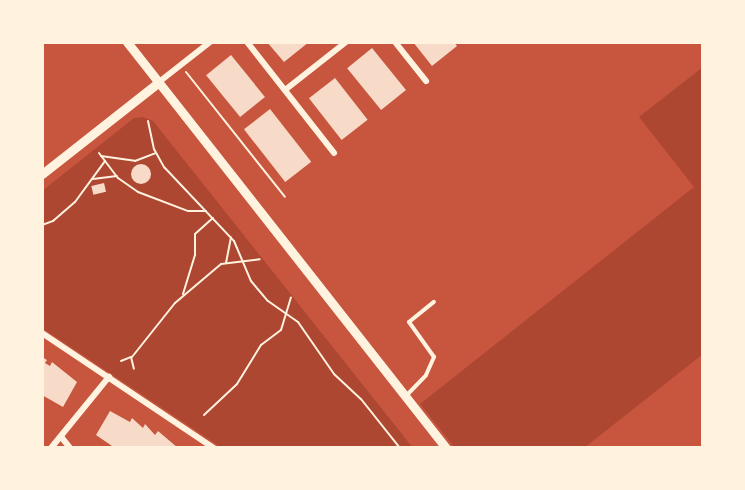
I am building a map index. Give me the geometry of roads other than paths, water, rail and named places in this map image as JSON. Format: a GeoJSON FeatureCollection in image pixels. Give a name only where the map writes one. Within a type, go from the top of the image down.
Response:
{"type":"FeatureCollection","features":[{"type":"Feature","properties":{"kind":"street"},"geometry":{"type":"LineString","coordinates":[[127,42],[446,448]]}},
{"type":"Feature","properties":{"kind":"street"},"geometry":{"type":"LineString","coordinates":[[42,174],[210,42]]}},
{"type":"Feature","properties":{"kind":"street"},"geometry":{"type":"LineString","coordinates":[[247,42],[334,153]]}},
{"type":"Feature","properties":{"kind":"street"},"geometry":{"type":"LineString","coordinates":[[285,90],[346,42]]}},
{"type":"Feature","properties":{"kind":"street"},"geometry":{"type":"LineString","coordinates":[[395,42],[426,81]]}},
{"type":"Feature","properties":{"kind":"street"},"geometry":{"type":"LineString","coordinates":[[42,333],[214,448]]}},
{"type":"Feature","properties":{"kind":"street"},"geometry":{"type":"LineString","coordinates":[[51,448],[62,438],[109,377]]}},
{"type":"Feature","properties":{"kind":"street"},"geometry":{"type":"LineString","coordinates":[[62,438],[70,448]]}},
{"type":"Feature","properties":{"kind":"lane"},"geometry":{"type":"LineString","coordinates":[[405,396],[426,375],[434,357],[409,322],[434,302]]}}]}
